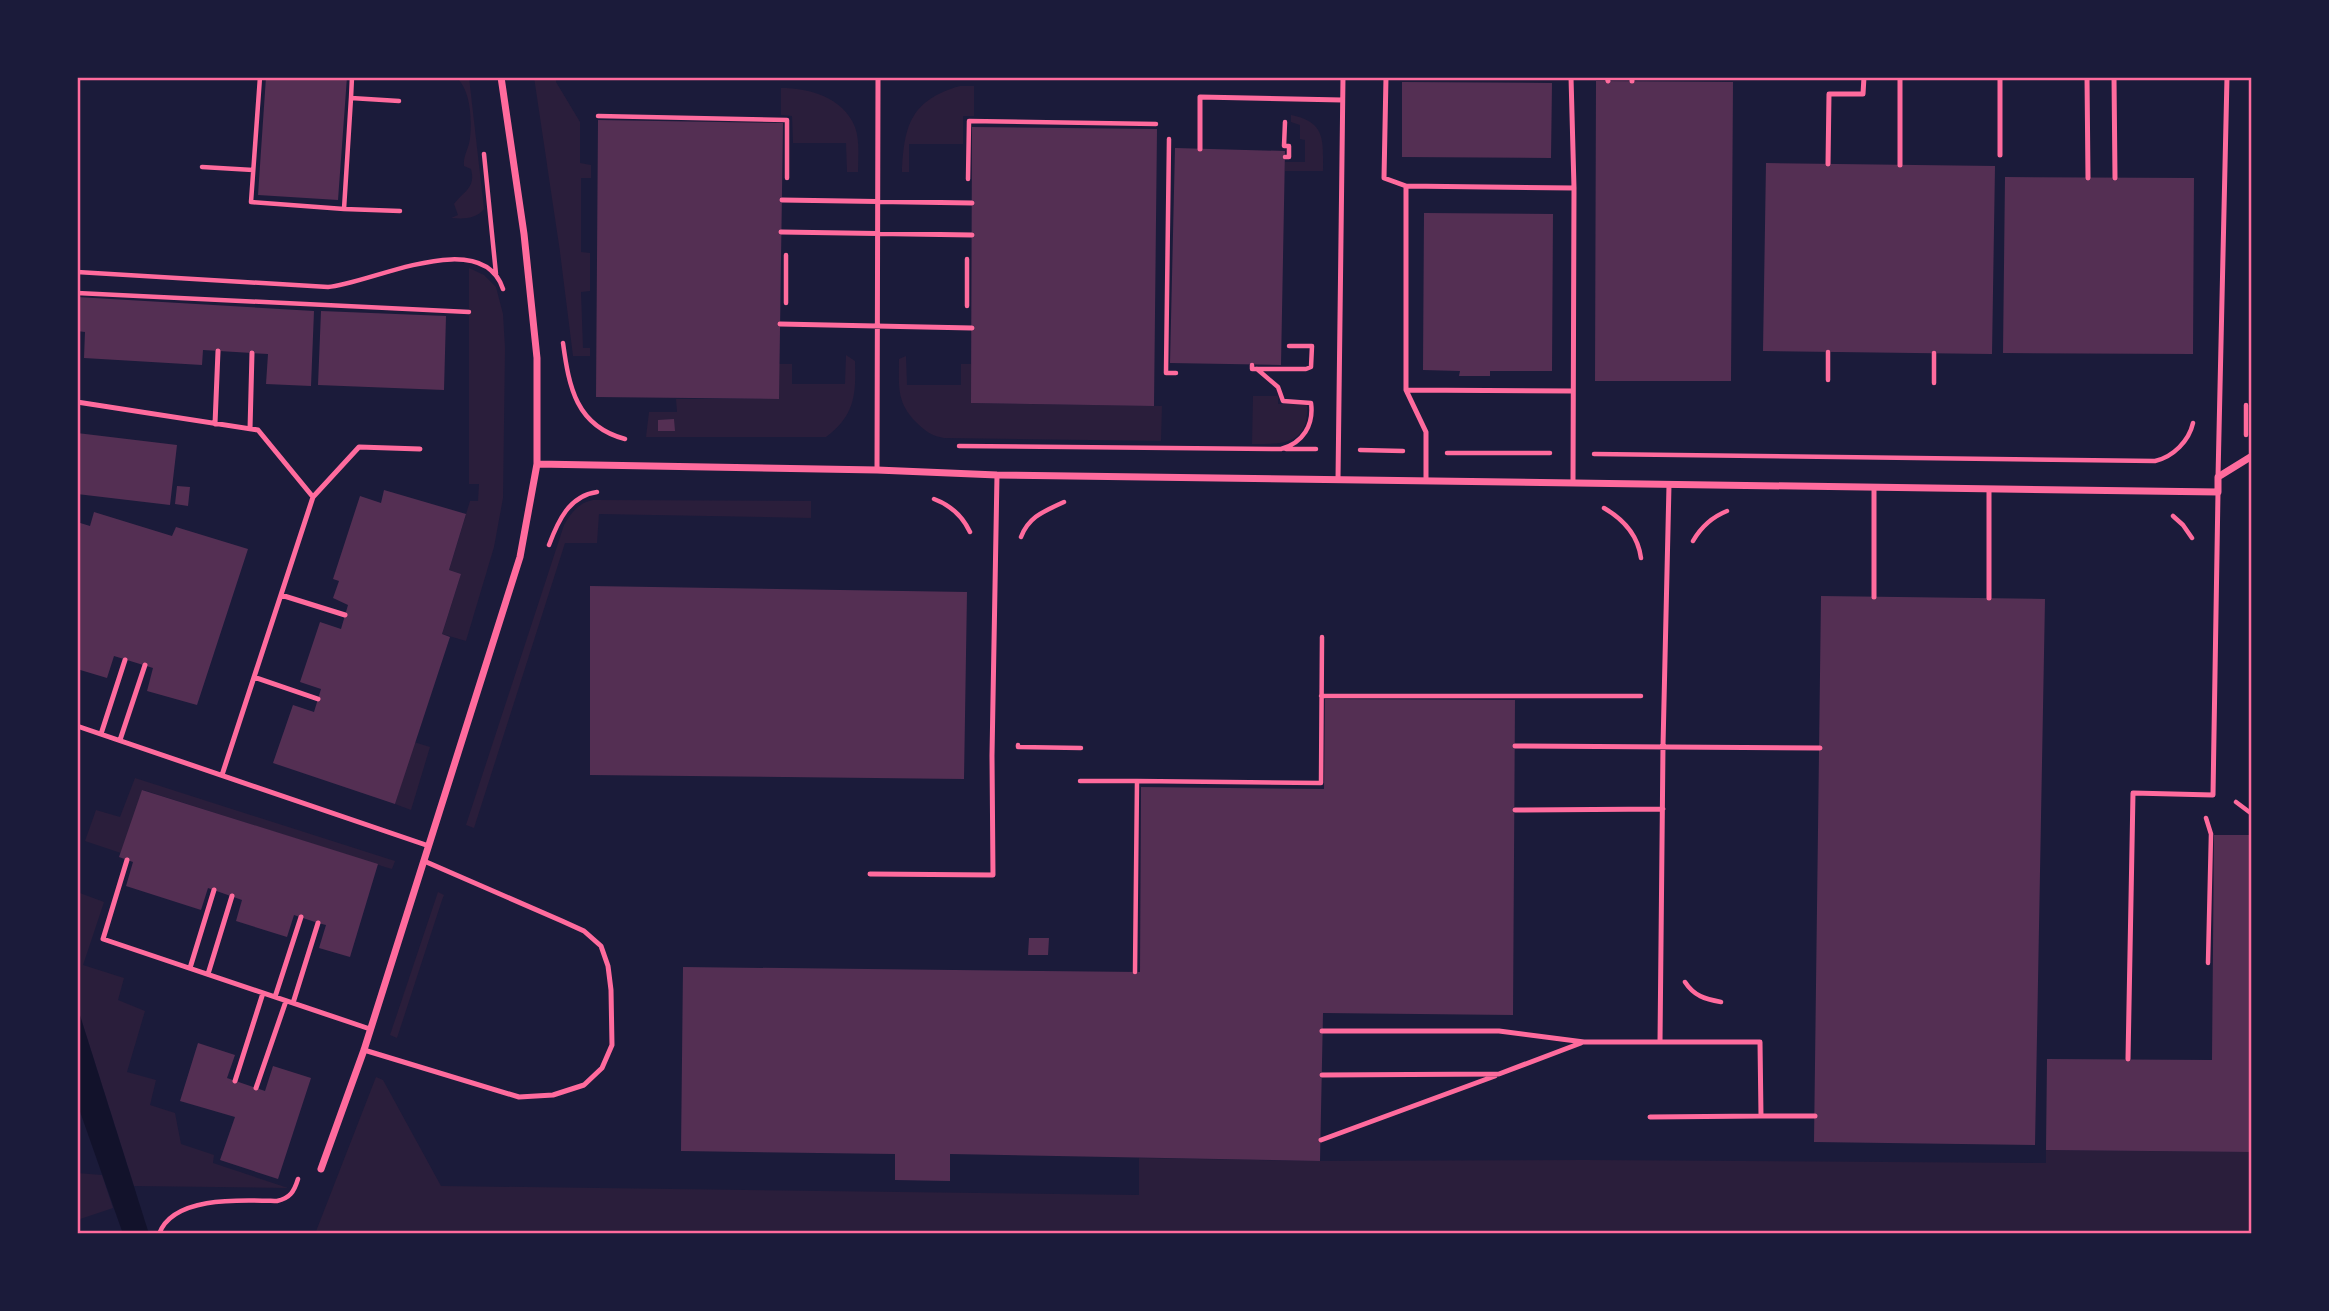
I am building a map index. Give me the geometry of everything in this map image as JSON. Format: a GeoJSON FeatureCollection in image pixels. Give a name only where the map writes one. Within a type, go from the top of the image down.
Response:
{"type":"FeatureCollection","features":[{"type":"Feature","properties":{"kind":"street"},"geometry":{"type":"LineString","coordinates":[[321,1169],[364,1050],[520,557],[537,464],[537,358],[524,234],[501,77]]}},
{"type":"Feature","properties":{"kind":"street"},"geometry":{"type":"LineString","coordinates":[[537,464],[877,470],[997,475],[2218,492],[2218,477],[2252,456]]}},
{"type":"Feature","properties":{"kind":"lane"},"geometry":{"type":"LineString","coordinates":[[877,470],[878,77]]}},
{"type":"Feature","properties":{"kind":"lane"},"geometry":{"type":"LineString","coordinates":[[1338,480],[1343,77]]}},
{"type":"Feature","properties":{"kind":"lane"},"geometry":{"type":"LineString","coordinates":[[1386,77],[1384,178],[1406,186],[1574,188]]}},
{"type":"Feature","properties":{"kind":"lane"},"geometry":{"type":"LineString","coordinates":[[1571,77],[1574,188],[1573,483]]}},
{"type":"Feature","properties":{"kind":"lane"},"geometry":{"type":"LineString","coordinates":[[1828,163],[1829,94],[1863,94],[1864,77]]}},
{"type":"Feature","properties":{"kind":"lane"},"geometry":{"type":"LineString","coordinates":[[1900,77],[1900,165]]}},
{"type":"Feature","properties":{"kind":"lane"},"geometry":{"type":"LineString","coordinates":[[2000,77],[2000,155]]}},
{"type":"Feature","properties":{"kind":"lane"},"geometry":{"type":"LineString","coordinates":[[2087,77],[2088,178]]}},
{"type":"Feature","properties":{"kind":"lane"},"geometry":{"type":"LineString","coordinates":[[2114,77],[2115,178]]}},
{"type":"Feature","properties":{"kind":"lane"},"geometry":{"type":"LineString","coordinates":[[2218,477],[2227,77]]}},
{"type":"Feature","properties":{"kind":"lane"},"geometry":{"type":"LineString","coordinates":[[1200,149],[1200,97],[1342,100]]}},
{"type":"Feature","properties":{"kind":"lane"},"geometry":{"type":"LineString","coordinates":[[1406,186],[1406,390],[1426,432],[1426,481]]}},
{"type":"Feature","properties":{"kind":"lane"},"geometry":{"type":"LineString","coordinates":[[782,201],[972,203]]}},
{"type":"Feature","properties":{"kind":"lane"},"geometry":{"type":"LineString","coordinates":[[781,232],[972,235]]}},
{"type":"Feature","properties":{"kind":"lane"},"geometry":{"type":"LineString","coordinates":[[780,324],[972,328]]}},
{"type":"Feature","properties":{"kind":"lane"},"geometry":{"type":"LineString","coordinates":[[215,424],[218,351]]}},
{"type":"Feature","properties":{"kind":"lane"},"geometry":{"type":"LineString","coordinates":[[250,429],[252,353]]}},
{"type":"Feature","properties":{"kind":"lane"},"geometry":{"type":"LineString","coordinates":[[1406,390],[1573,391]]}},
{"type":"Feature","properties":{"kind":"lane"},"geometry":{"type":"LineString","coordinates":[[77,402],[258,430],[313,497]]}},
{"type":"Feature","properties":{"kind":"lane"},"geometry":{"type":"LineString","coordinates":[[222,775],[313,497],[359,447],[420,449]]}},
{"type":"Feature","properties":{"kind":"lane"},"geometry":{"type":"LineString","coordinates":[[870,874],[993,875],[997,475]]}},
{"type":"Feature","properties":{"kind":"lane"},"geometry":{"type":"LineString","coordinates":[[1660,1042],[1669,485]]}},
{"type":"Feature","properties":{"kind":"lane"},"geometry":{"type":"LineString","coordinates":[[1874,487],[1874,597]]}},
{"type":"Feature","properties":{"kind":"lane"},"geometry":{"type":"LineString","coordinates":[[1989,489],[1989,598]]}},
{"type":"Feature","properties":{"kind":"lane"},"geometry":{"type":"LineString","coordinates":[[2128,1059],[2133,793],[2213,795],[2218,492]]}},
{"type":"Feature","properties":{"kind":"lane"},"geometry":{"type":"LineString","coordinates":[[281,595],[345,615]]}},
{"type":"Feature","properties":{"kind":"lane"},"geometry":{"type":"LineString","coordinates":[[101,734],[125,660]]}},
{"type":"Feature","properties":{"kind":"lane"},"geometry":{"type":"LineString","coordinates":[[120,740],[145,665]]}},
{"type":"Feature","properties":{"kind":"lane"},"geometry":{"type":"LineString","coordinates":[[254,677],[318,699]]}},
{"type":"Feature","properties":{"kind":"lane"},"geometry":{"type":"LineString","coordinates":[[77,726],[429,846]]}},
{"type":"Feature","properties":{"kind":"lane"},"geometry":{"type":"LineString","coordinates":[[1515,746],[1820,748]]}},
{"type":"Feature","properties":{"kind":"lane"},"geometry":{"type":"LineString","coordinates":[[1514,810],[1662,809]]}},
{"type":"Feature","properties":{"kind":"lane"},"geometry":{"type":"LineString","coordinates":[[127,860],[103,939],[370,1029]]}},
{"type":"Feature","properties":{"kind":"lane"},"geometry":{"type":"LineString","coordinates":[[364,1050],[519,1097],[553,1095],[584,1085],[602,1068],[612,1045],[611,990],[608,966],[601,946],[584,931],[562,920],[424,861]]}},
{"type":"Feature","properties":{"kind":"lane"},"geometry":{"type":"LineString","coordinates":[[190,968],[214,890]]}},
{"type":"Feature","properties":{"kind":"lane"},"geometry":{"type":"LineString","coordinates":[[208,974],[232,896]]}},
{"type":"Feature","properties":{"kind":"lane"},"geometry":{"type":"LineString","coordinates":[[275,997],[301,917]]}},
{"type":"Feature","properties":{"kind":"lane"},"geometry":{"type":"LineString","coordinates":[[293,1003],[318,923]]}},
{"type":"Feature","properties":{"kind":"lane"},"geometry":{"type":"LineString","coordinates":[[235,1081],[262,993]]}},
{"type":"Feature","properties":{"kind":"lane"},"geometry":{"type":"LineString","coordinates":[[256,1088],[286,1000]]}},
{"type":"Feature","properties":{"kind":"lane"},"geometry":{"type":"LineString","coordinates":[[1322,1031],[1499,1031],[1584,1042],[1760,1042],[1761,1116]]}},
{"type":"Feature","properties":{"kind":"lane"},"geometry":{"type":"LineString","coordinates":[[1321,1140],[1584,1042]]}},
{"type":"Feature","properties":{"kind":"lane"},"geometry":{"type":"LineString","coordinates":[[1322,1075],[1499,1074]]}},
{"type":"Feature","properties":{"kind":"lane"},"geometry":{"type":"LineString","coordinates":[[1650,1118],[1815,1116]]}},
{"type":"Feature","properties":{"kind":"path"},"geometry":{"type":"LineString","coordinates":[[260,77],[251,202],[400,211]]}},
{"type":"Feature","properties":{"kind":"path"},"geometry":{"type":"LineString","coordinates":[[344,209],[352,77]]}},
{"type":"Feature","properties":{"kind":"path"},"geometry":{"type":"LineString","coordinates":[[1450,77],[1557,78]]}},
{"type":"Feature","properties":{"kind":"path"},"geometry":{"type":"LineString","coordinates":[[351,98],[399,101]]}},
{"type":"Feature","properties":{"kind":"path"},"geometry":{"type":"LineString","coordinates":[[598,116],[787,120],[787,185]]}},
{"type":"Feature","properties":{"kind":"path"},"geometry":{"type":"LineString","coordinates":[[968,190],[969,121],[1156,124]]}},
{"type":"Feature","properties":{"kind":"path"},"geometry":{"type":"LineString","coordinates":[[1273,121],[1285,121],[1284,146],[1289,146],[1289,158],[1285,158]]}},
{"type":"Feature","properties":{"kind":"path"},"geometry":{"type":"LineString","coordinates":[[1169,139],[1166,373],[1176,373]]}},
{"type":"Feature","properties":{"kind":"path"},"geometry":{"type":"LineString","coordinates":[[483,142],[496,276]]}},
{"type":"Feature","properties":{"kind":"path"},"geometry":{"type":"LineString","coordinates":[[202,167],[253,170]]}},
{"type":"Feature","properties":{"kind":"path"},"geometry":{"type":"LineString","coordinates":[[786,248],[786,309]]}},
{"type":"Feature","properties":{"kind":"path"},"geometry":{"type":"LineString","coordinates":[[967,251],[967,313]]}},
{"type":"Feature","properties":{"kind":"path"},"geometry":{"type":"LineString","coordinates":[[77,272],[328,287],[362,281],[423,262],[454,260],[482,266],[496,276],[505,295]]}},
{"type":"Feature","properties":{"kind":"path"},"geometry":{"type":"LineString","coordinates":[[77,293],[469,312]]}},
{"type":"Feature","properties":{"kind":"path"},"geometry":{"type":"LineString","coordinates":[[1252,365],[1252,369],[1306,369],[1311,366],[1312,346],[1289,346]]}},
{"type":"Feature","properties":{"kind":"path"},"geometry":{"type":"LineString","coordinates":[[1828,352],[1828,380]]}},
{"type":"Feature","properties":{"kind":"path"},"geometry":{"type":"LineString","coordinates":[[1934,353],[1934,383]]}},
{"type":"Feature","properties":{"kind":"path"},"geometry":{"type":"LineString","coordinates":[[1281,449],[2155,461],[2161,460],[2181,445],[2190,433],[2194,418]]}},
{"type":"Feature","properties":{"kind":"path"},"geometry":{"type":"LineString","coordinates":[[547,553],[559,520],[580,496],[610,492]]}},
{"type":"Feature","properties":{"kind":"path"},"geometry":{"type":"LineString","coordinates":[[929,497],[939,500],[957,513],[966,523],[973,539]]}},
{"type":"Feature","properties":{"kind":"path"},"geometry":{"type":"LineString","coordinates":[[1020,548],[1023,532],[1039,513],[1068,500]]}},
{"type":"Feature","properties":{"kind":"path"},"geometry":{"type":"LineString","coordinates":[[1593,506],[1611,512],[1630,530],[1638,543],[1641,569]]}},
{"type":"Feature","properties":{"kind":"path"},"geometry":{"type":"LineString","coordinates":[[1690,549],[1697,535],[1714,516],[1733,509]]}},
{"type":"Feature","properties":{"kind":"path"},"geometry":{"type":"LineString","coordinates":[[2166,514],[2183,524],[2193,539],[2194,548]]}},
{"type":"Feature","properties":{"kind":"path"},"geometry":{"type":"LineString","coordinates":[[1080,781],[1321,783],[1322,637]]}},
{"type":"Feature","properties":{"kind":"path"},"geometry":{"type":"LineString","coordinates":[[1321,696],[1641,697],[1641,684]]}},
{"type":"Feature","properties":{"kind":"path"},"geometry":{"type":"LineString","coordinates":[[1018,737],[1018,747],[1081,748]]}},
{"type":"Feature","properties":{"kind":"path"},"geometry":{"type":"LineString","coordinates":[[1135,972],[1137,781]]}},
{"type":"Feature","properties":{"kind":"path"},"geometry":{"type":"LineString","coordinates":[[2214,784],[2252,814]]}},
{"type":"Feature","properties":{"kind":"path"},"geometry":{"type":"LineString","coordinates":[[2199,795],[2211,834],[2208,963]]}},
{"type":"Feature","properties":{"kind":"path"},"geometry":{"type":"LineString","coordinates":[[1682,979],[1696,995],[1721,1002]]}},
{"type":"Feature","properties":{"kind":"path"},"geometry":{"type":"LineString","coordinates":[[159,1234],[163,1226],[177,1213],[220,1200],[277,1201],[291,1195],[296,1184]]}},
{"type":"Feature","properties":{"kind":"shaded area"},"geometry":{"type":"Polygon","coordinates":[[[456,77],[469,77],[484,209],[473,217],[465,218],[451,218],[458,215],[454,204],[472,181],[471,169],[464,166],[470,138],[469,106],[465,89],[456,77]]]}},
{"type":"Feature","properties":{"kind":"shaded area"},"geometry":{"type":"Polygon","coordinates":[[[534,77],[556,77],[556,82],[580,122],[580,163],[591,165],[591,178],[581,178],[581,252],[590,253],[590,291],[581,292],[583,348],[590,348],[590,356],[573,356],[534,77]]]}},
{"type":"Feature","properties":{"kind":"shaded area"},"geometry":{"type":"Polygon","coordinates":[[[960,86],[974,86],[974,116],[963,116],[963,144],[909,144],[909,172],[902,172],[905,141],[913,117],[931,99],[960,86]]]}},
{"type":"Feature","properties":{"kind":"shaded area"},"geometry":{"type":"Polygon","coordinates":[[[781,88],[814,92],[834,101],[842,108],[857,132],[858,172],[847,172],[846,143],[793,143],[792,116],[781,115],[781,88]]]}},
{"type":"Feature","properties":{"kind":"shaded area"},"geometry":{"type":"Polygon","coordinates":[[[1291,115],[1311,122],[1317,128],[1322,142],[1323,171],[1285,171],[1285,162],[1305,162],[1305,140],[1300,139],[1300,125],[1291,122],[1291,115]]]}},
{"type":"Feature","properties":{"kind":"shaded area"},"geometry":{"type":"Polygon","coordinates":[[[469,268],[484,275],[496,287],[503,314],[505,348],[503,498],[494,547],[466,641],[442,634],[461,574],[449,570],[470,501],[478,501],[479,484],[469,484],[469,268]]]}},
{"type":"Feature","properties":{"kind":"shaded area"},"geometry":{"type":"Polygon","coordinates":[[[846,355],[855,361],[852,404],[843,421],[826,437],[646,437],[649,412],[677,412],[676,399],[778,399],[779,364],[792,364],[792,384],[845,384],[846,355]]]}},
{"type":"Feature","properties":{"kind":"shaded area"},"geometry":{"type":"Polygon","coordinates":[[[906,356],[907,385],[961,385],[961,364],[971,364],[971,403],[1162,406],[1161,441],[936,436],[916,422],[902,400],[899,359],[906,356]]]}},
{"type":"Feature","properties":{"kind":"shaded area"},"geometry":{"type":"Polygon","coordinates":[[[1253,396],[1278,396],[1278,404],[1307,404],[1307,417],[1299,435],[1274,444],[1252,444],[1253,396]]]}},
{"type":"Feature","properties":{"kind":"shaded area"},"geometry":{"type":"Polygon","coordinates":[[[593,500],[811,501],[811,518],[599,514],[597,543],[565,543],[474,828],[466,825],[564,525],[576,509],[593,500]]]}},
{"type":"Feature","properties":{"kind":"shaded area"},"geometry":{"type":"Polygon","coordinates":[[[414,742],[430,747],[411,810],[395,804],[414,742]]]}},
{"type":"Feature","properties":{"kind":"shaded area"},"geometry":{"type":"Polygon","coordinates":[[[135,778],[395,861],[392,869],[143,790],[121,853],[85,841],[96,810],[120,817],[135,778]]]}},
{"type":"Feature","properties":{"kind":"shaded area"},"geometry":{"type":"Polygon","coordinates":[[[77,892],[104,902],[83,965],[124,978],[118,1000],[145,1011],[127,1072],[156,1080],[150,1105],[175,1113],[181,1144],[214,1155],[213,1163],[288,1188],[134,1186],[77,1006],[77,892]]]}},
{"type":"Feature","properties":{"kind":"shaded area"},"geometry":{"type":"Polygon","coordinates":[[[438,892],[444,895],[397,1038],[390,1035],[438,892]]]}},
{"type":"Feature","properties":{"kind":"shaded area"},"geometry":{"type":"Polygon","coordinates":[[[77,1006],[149,1234],[123,1234],[77,1103],[77,1006]]]}},
{"type":"Feature","properties":{"kind":"shaded area"},"geometry":{"type":"Polygon","coordinates":[[[376,1077],[383,1080],[441,1186],[1139,1195],[1139,1158],[2046,1163],[2046,1150],[2252,1152],[2252,1234],[315,1234],[376,1077]]]}},
{"type":"Feature","properties":{"kind":"shaded area"},"geometry":{"type":"Polygon","coordinates":[[[77,1173],[102,1175],[113,1208],[77,1220],[77,1173]]]}},
{"type":"Feature","properties":{"kind":"building"},"geometry":{"type":"Polygon","coordinates":[[[266,77],[347,77],[338,200],[258,195],[266,77]]]}},
{"type":"Feature","properties":{"kind":"building"},"geometry":{"type":"Polygon","coordinates":[[[1596,81],[1733,82],[1731,381],[1595,381],[1596,81]]]}},
{"type":"Feature","properties":{"kind":"building"},"geometry":{"type":"Polygon","coordinates":[[[1402,82],[1552,83],[1551,158],[1402,157],[1402,82]]]}},
{"type":"Feature","properties":{"kind":"building"},"geometry":{"type":"Polygon","coordinates":[[[598,120],[783,123],[779,399],[596,397],[598,120]]]}},
{"type":"Feature","properties":{"kind":"building"},"geometry":{"type":"Polygon","coordinates":[[[972,127],[1157,129],[1154,406],[971,403],[972,127]]]}},
{"type":"Feature","properties":{"kind":"building"},"geometry":{"type":"Polygon","coordinates":[[[1175,148],[1285,151],[1281,365],[1170,363],[1175,148]]]}},
{"type":"Feature","properties":{"kind":"building"},"geometry":{"type":"Polygon","coordinates":[[[1766,163],[1995,166],[1992,354],[1763,351],[1766,163]]]}},
{"type":"Feature","properties":{"kind":"building"},"geometry":{"type":"Polygon","coordinates":[[[2005,177],[2194,178],[2193,354],[2003,353],[2005,177]]]}},
{"type":"Feature","properties":{"kind":"building"},"geometry":{"type":"Polygon","coordinates":[[[1424,213],[1553,214],[1552,371],[1490,371],[1490,376],[1459,376],[1460,371],[1423,370],[1424,213]]]}},
{"type":"Feature","properties":{"kind":"building"},"geometry":{"type":"Polygon","coordinates":[[[77,297],[314,311],[311,386],[266,384],[268,354],[203,350],[202,365],[84,358],[85,332],[77,331],[77,297]]]}},
{"type":"Feature","properties":{"kind":"building"},"geometry":{"type":"Polygon","coordinates":[[[321,311],[446,316],[444,390],[318,385],[321,311]]]}},
{"type":"Feature","properties":{"kind":"building"},"geometry":{"type":"Polygon","coordinates":[[[674,419],[675,431],[658,431],[658,420],[674,419]]]}},
{"type":"Feature","properties":{"kind":"building"},"geometry":{"type":"Polygon","coordinates":[[[77,433],[177,445],[170,505],[77,494],[77,433]]]}},
{"type":"Feature","properties":{"kind":"building"},"geometry":{"type":"Polygon","coordinates":[[[177,486],[190,487],[188,506],[175,504],[177,486]]]}},
{"type":"Feature","properties":{"kind":"building"},"geometry":{"type":"Polygon","coordinates":[[[384,490],[466,514],[449,570],[461,574],[442,634],[450,637],[395,804],[273,763],[293,705],[314,712],[321,689],[300,682],[320,622],[341,629],[348,605],[333,598],[339,581],[333,579],[360,496],[381,503],[384,490]]]}},
{"type":"Feature","properties":{"kind":"building"},"geometry":{"type":"Polygon","coordinates":[[[94,512],[172,536],[176,527],[248,549],[197,705],[147,691],[153,668],[114,656],[107,678],[77,669],[77,522],[90,526],[94,512]]]}},
{"type":"Feature","properties":{"kind":"building"},"geometry":{"type":"Polygon","coordinates":[[[590,586],[967,592],[964,779],[590,775],[590,586]]]}},
{"type":"Feature","properties":{"kind":"building"},"geometry":{"type":"Polygon","coordinates":[[[1821,596],[2045,599],[2035,1145],[1814,1142],[1821,596]]]}},
{"type":"Feature","properties":{"kind":"building"},"geometry":{"type":"Polygon","coordinates":[[[1325,699],[1515,700],[1513,1015],[1323,1013],[1320,1161],[950,1154],[950,1181],[895,1180],[895,1154],[681,1151],[683,967],[1140,972],[1141,787],[1324,789],[1325,699]]]}},
{"type":"Feature","properties":{"kind":"building"},"geometry":{"type":"Polygon","coordinates":[[[142,790],[378,864],[350,957],[319,948],[326,925],[294,915],[287,937],[236,921],[242,900],[208,888],[201,910],[126,886],[133,862],[119,857],[142,790]]]}},
{"type":"Feature","properties":{"kind":"building"},"geometry":{"type":"Polygon","coordinates":[[[2214,835],[2252,835],[2252,1152],[2046,1150],[2047,1059],[2212,1060],[2214,835]]]}},
{"type":"Feature","properties":{"kind":"building"},"geometry":{"type":"Polygon","coordinates":[[[1029,938],[1049,938],[1048,955],[1028,955],[1029,938]]]}},
{"type":"Feature","properties":{"kind":"building"},"geometry":{"type":"Polygon","coordinates":[[[198,1043],[235,1055],[227,1078],[265,1091],[273,1066],[311,1078],[278,1179],[220,1160],[235,1117],[180,1101],[198,1043]]]}}]}
